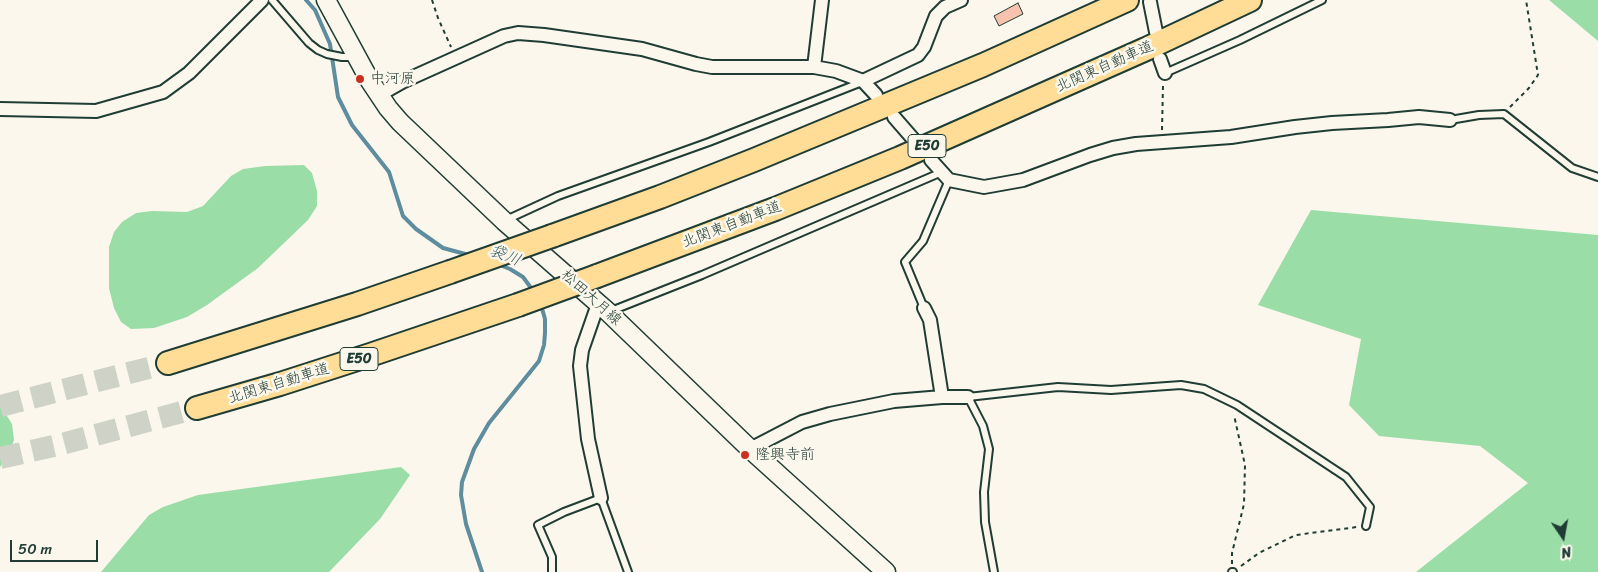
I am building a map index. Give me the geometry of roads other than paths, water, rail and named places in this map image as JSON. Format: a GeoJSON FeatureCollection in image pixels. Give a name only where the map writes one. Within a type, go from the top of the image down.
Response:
{"type":"FeatureCollection","features":[{"type":"Feature","properties":{"kind":"highway"},"geometry":{"type":"LineString","coordinates":[[168,363],[357,304],[660,197],[983,65],[1126,0]]}},
{"type":"Feature","properties":{"kind":"highway","name":"北関東自動車道"},"geometry":{"type":"LineString","coordinates":[[197,408],[280,384],[518,305],[738,224],[900,158],[1110,65],[1250,0]]}},
{"type":"Feature","properties":{"kind":"main road","name":"松田大月線"},"geometry":{"type":"LineString","coordinates":[[326,0],[349,57],[400,122],[504,221],[603,308],[750,450],[886,572]]}},
{"type":"Feature","properties":{"kind":"street"},"geometry":{"type":"LineString","coordinates":[[0,108],[96,111],[163,92],[176,84],[203,60],[262,0]]}},
{"type":"Feature","properties":{"kind":"street"},"geometry":{"type":"LineString","coordinates":[[814,68],[822,0]]}},
{"type":"Feature","properties":{"kind":"street"},"geometry":{"type":"LineString","coordinates":[[863,81],[918,55],[924,47],[936,16],[945,7],[961,0]]}},
{"type":"Feature","properties":{"kind":"street"},"geometry":{"type":"LineString","coordinates":[[1150,2],[1156,32]]}},
{"type":"Feature","properties":{"kind":"street"},"geometry":{"type":"LineString","coordinates":[[379,95],[402,82],[504,36],[518,33],[642,49],[696,64],[712,66],[768,66],[836,71],[863,81],[876,95]]}},
{"type":"Feature","properties":{"kind":"street"},"geometry":{"type":"LineString","coordinates":[[1160,59],[1165,73]]}},
{"type":"Feature","properties":{"kind":"street"},"geometry":{"type":"LineString","coordinates":[[894,117],[914,140]]}},
{"type":"Feature","properties":{"kind":"street"},"geometry":{"type":"LineString","coordinates":[[931,160],[945,176],[984,187],[1023,180],[1090,155],[1136,144],[1231,137],[1332,123],[1419,117],[1450,120]]}},
{"type":"Feature","properties":{"kind":"street"},"geometry":{"type":"LineString","coordinates":[[600,498],[588,439],[580,366],[582,350],[603,308]]}},
{"type":"Feature","properties":{"kind":"street"},"geometry":{"type":"LineString","coordinates":[[924,308],[930,320],[942,397]]}},
{"type":"Feature","properties":{"kind":"street"},"geometry":{"type":"LineString","coordinates":[[750,450],[811,419],[894,402],[942,397],[968,397]]}},
{"type":"Feature","properties":{"kind":"lane"},"geometry":{"type":"LineString","coordinates":[[272,0],[309,43],[318,50],[327,54],[349,57]]}},
{"type":"Feature","properties":{"kind":"lane"},"geometry":{"type":"LineString","coordinates":[[1165,73],[1240,40],[1322,0]]}},
{"type":"Feature","properties":{"kind":"lane"},"geometry":{"type":"LineString","coordinates":[[504,221],[558,196],[709,142],[863,81]]}},
{"type":"Feature","properties":{"kind":"lane"},"geometry":{"type":"LineString","coordinates":[[1450,120],[1479,115],[1504,114],[1572,168],[1598,177]]}},
{"type":"Feature","properties":{"kind":"lane"},"geometry":{"type":"LineString","coordinates":[[603,308],[702,275],[945,176]]}},
{"type":"Feature","properties":{"kind":"lane"},"geometry":{"type":"LineString","coordinates":[[924,308],[905,262],[924,241],[945,176]]}},
{"type":"Feature","properties":{"kind":"lane"},"geometry":{"type":"LineString","coordinates":[[994,572],[985,522],[984,492],[989,449],[983,426],[968,397],[1058,387],[1111,390],[1181,385],[1204,389],[1233,403],[1346,477],[1370,507],[1366,526]]}},
{"type":"Feature","properties":{"kind":"lane"},"geometry":{"type":"LineString","coordinates":[[552,572],[552,557],[538,525],[564,512],[600,498],[628,572]]}},
{"type":"Feature","properties":{"kind":"waterway","name":"袋川"},"geometry":{"type":"LineString","coordinates":[[306,0],[315,10],[330,44],[338,97],[352,125],[389,172],[403,216],[416,229],[443,248],[469,255]]}},
{"type":"Feature","properties":{"kind":"waterway","name":"袋川"},"geometry":{"type":"LineString","coordinates":[[497,264],[523,277],[534,292]]}},
{"type":"Feature","properties":{"kind":"waterway","name":"袋川"},"geometry":{"type":"LineString","coordinates":[[482,572],[466,524],[461,495],[462,482],[474,449],[489,423],[539,361],[544,345],[545,333],[545,319],[541,305]]}},
{"type":"Feature","properties":{"kind":"tunnel"},"geometry":{"type":"LineString","coordinates":[[0,406],[168,363]]}},
{"type":"Feature","properties":{"kind":"tunnel"},"geometry":{"type":"LineString","coordinates":[[0,458],[58,445],[197,408]]}},
{"type":"Feature","properties":{"kind":"place","name":"中河原"},"geometry":{"type":"Point","coordinates":[360,79]}},
{"type":"Feature","properties":{"kind":"place","name":"隆興寺前"},"geometry":{"type":"Point","coordinates":[745,455]}}]}
